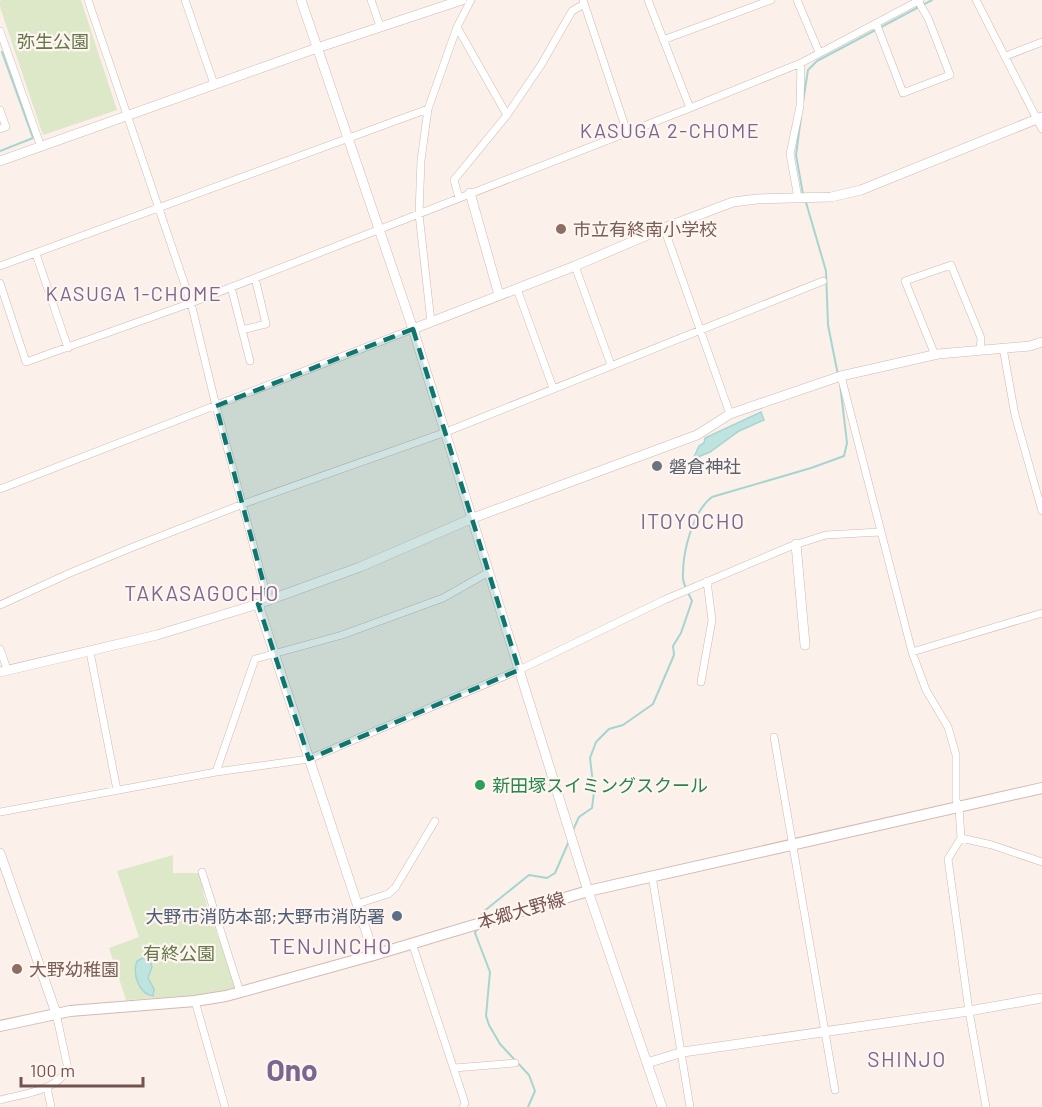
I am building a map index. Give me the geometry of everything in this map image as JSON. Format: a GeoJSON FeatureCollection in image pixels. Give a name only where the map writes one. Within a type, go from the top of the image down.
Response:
{"type":"FeatureCollection","features":[{"type":"Feature","properties":{"kind":"main road","name":"本郷大野線"},"geometry":{"type":"LineString","coordinates":[[0,1026],[56,1013],[195,1001],[240,993],[588,891],[1042,788]]}},
{"type":"Feature","properties":{"kind":"street"},"geometry":{"type":"LineString","coordinates":[[88,0],[191,303],[268,600]]}},
{"type":"Feature","properties":{"kind":"street"},"geometry":{"type":"LineString","coordinates":[[185,0],[214,84]]}},
{"type":"Feature","properties":{"kind":"street"},"geometry":{"type":"LineString","coordinates":[[301,0],[413,329],[588,891],[662,1107]]}},
{"type":"Feature","properties":{"kind":"street"},"geometry":{"type":"LineString","coordinates":[[371,0],[380,26]]}},
{"type":"Feature","properties":{"kind":"street"},"geometry":{"type":"LineString","coordinates":[[0,160],[443,3],[462,0]]}},
{"type":"Feature","properties":{"kind":"street"},"geometry":{"type":"LineString","coordinates":[[431,321],[418,214],[421,160],[428,109],[457,27],[471,0]]}},
{"type":"Feature","properties":{"kind":"street"},"geometry":{"type":"LineString","coordinates":[[648,0],[690,108]]}},
{"type":"Feature","properties":{"kind":"street"},"geometry":{"type":"LineString","coordinates":[[663,40],[771,0]]}},
{"type":"Feature","properties":{"kind":"street"},"geometry":{"type":"LineString","coordinates":[[797,0],[819,52]]}},
{"type":"Feature","properties":{"kind":"street"},"geometry":{"type":"LineString","coordinates":[[976,0],[1039,118],[1042,129]]}},
{"type":"Feature","properties":{"kind":"street"},"geometry":{"type":"LineString","coordinates":[[0,283],[26,362],[191,303],[690,108],[801,63],[819,52],[919,1],[950,75],[903,93],[876,23]]}},
{"type":"Feature","properties":{"kind":"street"},"geometry":{"type":"LineString","coordinates":[[459,198],[454,180],[507,115],[541,65],[572,11],[584,2],[627,132]]}},
{"type":"Feature","properties":{"kind":"street"},"geometry":{"type":"LineString","coordinates":[[457,27],[507,115]]}},
{"type":"Feature","properties":{"kind":"street"},"geometry":{"type":"LineString","coordinates":[[0,31],[41,147]]}},
{"type":"Feature","properties":{"kind":"street"},"geometry":{"type":"LineString","coordinates":[[1006,57],[1042,42]]}},
{"type":"Feature","properties":{"kind":"street"},"geometry":{"type":"LineString","coordinates":[[798,198],[790,153],[800,106],[801,63]]}},
{"type":"Feature","properties":{"kind":"street"},"geometry":{"type":"LineString","coordinates":[[0,266],[428,109]]}},
{"type":"Feature","properties":{"kind":"street"},"geometry":{"type":"LineString","coordinates":[[0,110],[6,127],[0,129]]}},
{"type":"Feature","properties":{"kind":"street"},"geometry":{"type":"LineString","coordinates":[[0,489],[575,266],[664,228],[733,202],[831,197],[861,190],[1039,118]]}},
{"type":"Feature","properties":{"kind":"street"},"geometry":{"type":"LineString","coordinates":[[470,193],[499,295]]}},
{"type":"Feature","properties":{"kind":"street"},"geometry":{"type":"LineString","coordinates":[[664,228],[730,414]]}},
{"type":"Feature","properties":{"kind":"street"},"geometry":{"type":"LineString","coordinates":[[36,254],[68,348]]}},
{"type":"Feature","properties":{"kind":"street"},"geometry":{"type":"LineString","coordinates":[[935,355],[905,281],[951,265],[981,338],[980,350]]}},
{"type":"Feature","properties":{"kind":"street"},"geometry":{"type":"LineString","coordinates":[[575,266],[610,365]]}},
{"type":"Feature","properties":{"kind":"street"},"geometry":{"type":"LineString","coordinates":[[242,330],[266,324],[255,278]]}},
{"type":"Feature","properties":{"kind":"street"},"geometry":{"type":"LineString","coordinates":[[0,605],[70,573],[243,504],[446,432],[823,281]]}},
{"type":"Feature","properties":{"kind":"street"},"geometry":{"type":"LineString","coordinates":[[231,287],[250,361]]}},
{"type":"Feature","properties":{"kind":"street"},"geometry":{"type":"LineString","coordinates":[[517,288],[553,388]]}},
{"type":"Feature","properties":{"kind":"street"},"geometry":{"type":"LineString","coordinates":[[0,649],[4,670],[157,635],[258,604],[360,567],[473,518],[697,435],[730,414],[841,376],[935,355],[1030,346],[1042,342]]}},
{"type":"Feature","properties":{"kind":"street"},"geometry":{"type":"LineString","coordinates":[[1004,348],[1015,416],[1042,511]]}},
{"type":"Feature","properties":{"kind":"street"},"geometry":{"type":"LineString","coordinates":[[841,376],[912,652],[926,690],[948,727],[956,755],[956,800],[959,807],[961,838],[948,858],[969,1011],[986,1107]]}},
{"type":"Feature","properties":{"kind":"street"},"geometry":{"type":"LineString","coordinates":[[0,812],[216,772],[309,759],[519,670],[707,581],[796,544],[826,535],[880,532]]}},
{"type":"Feature","properties":{"kind":"street"},"geometry":{"type":"LineString","coordinates":[[796,544],[805,645]]}},
{"type":"Feature","properties":{"kind":"street"},"geometry":{"type":"LineString","coordinates":[[216,772],[255,659],[342,635],[431,602],[489,573]]}},
{"type":"Feature","properties":{"kind":"street"},"geometry":{"type":"LineString","coordinates":[[701,682],[712,620],[707,581]]}},
{"type":"Feature","properties":{"kind":"street"},"geometry":{"type":"LineString","coordinates":[[258,604],[374,955]]}},
{"type":"Feature","properties":{"kind":"street"},"geometry":{"type":"LineString","coordinates":[[912,652],[1042,613]]}},
{"type":"Feature","properties":{"kind":"street"},"geometry":{"type":"LineString","coordinates":[[90,652],[117,790]]}},
{"type":"Feature","properties":{"kind":"street"},"geometry":{"type":"LineString","coordinates":[[774,737],[835,1090]]}},
{"type":"Feature","properties":{"kind":"street"},"geometry":{"type":"LineString","coordinates":[[357,904],[388,894],[395,888],[435,821]]}},
{"type":"Feature","properties":{"kind":"street"},"geometry":{"type":"LineString","coordinates":[[961,838],[992,845],[1042,862]]}},
{"type":"Feature","properties":{"kind":"street"},"geometry":{"type":"LineString","coordinates":[[0,853],[56,1013],[68,1069],[62,1080],[47,1087],[0,1100]]}},
{"type":"Feature","properties":{"kind":"street"},"geometry":{"type":"LineString","coordinates":[[202,872],[240,993]]}},
{"type":"Feature","properties":{"kind":"street"},"geometry":{"type":"LineString","coordinates":[[652,876],[683,1052],[690,1107]]}},
{"type":"Feature","properties":{"kind":"street"},"geometry":{"type":"LineString","coordinates":[[412,943],[465,1103],[463,1107]]}},
{"type":"Feature","properties":{"kind":"street"},"geometry":{"type":"LineString","coordinates":[[647,1063],[683,1052],[969,1011],[1042,998]]}},
{"type":"Feature","properties":{"kind":"street"},"geometry":{"type":"LineString","coordinates":[[195,1001],[225,1107]]}},
{"type":"Feature","properties":{"kind":"street"},"geometry":{"type":"LineString","coordinates":[[454,1068],[515,1063]]}},
{"type":"Feature","properties":{"kind":"street"},"geometry":{"type":"LineString","coordinates":[[47,1087],[51,1107]]}},
{"type":"Feature","properties":{"kind":"highlighted area"},"geometry":{"type":"Polygon","coordinates":[[[413,329],[519,670],[309,759],[258,604],[268,600],[216,406],[413,329]]]}},
{"type":"Feature","properties":{"kind":"green space","name":"弥生公園"},"geometry":{"type":"Polygon","coordinates":[[[2,0],[81,0],[117,110],[43,135],[0,7],[2,0]]]}},
{"type":"Feature","properties":{"kind":"green space","name":"有終公園"},"geometry":{"type":"Polygon","coordinates":[[[173,855],[173,873],[200,873],[204,896],[235,987],[234,990],[214,994],[126,1000],[109,948],[139,937],[117,871],[173,855]]]}},
{"type":"Feature","properties":{"kind":"water"},"geometry":{"type":"Polygon","coordinates":[[[761,412],[764,420],[739,431],[710,452],[693,459],[705,438],[761,412]]]}},
{"type":"Feature","properties":{"kind":"water"},"geometry":{"type":"Polygon","coordinates":[[[145,957],[150,961],[152,967],[148,978],[154,989],[153,996],[144,992],[136,977],[137,961],[145,957]]]}},
{"type":"Feature","properties":{"kind":"waterway"},"geometry":{"type":"LineString","coordinates":[[803,102],[808,70],[817,61],[932,0]]}},
{"type":"Feature","properties":{"kind":"waterway"},"geometry":{"type":"LineString","coordinates":[[0,151],[33,138],[2,52]]}},
{"type":"Feature","properties":{"kind":"waterway"},"geometry":{"type":"LineString","coordinates":[[801,117],[796,155],[803,194]]}},
{"type":"Feature","properties":{"kind":"waterway"},"geometry":{"type":"LineString","coordinates":[[805,199],[826,271],[828,325],[838,375]]}},
{"type":"Feature","properties":{"kind":"waterway"},"geometry":{"type":"LineString","coordinates":[[573,830],[579,817],[592,808],[594,792],[590,758],[596,742],[609,729],[623,725],[653,704],[674,655],[673,646],[681,633],[692,601],[683,579],[683,569],[686,546],[699,513],[712,497],[844,456],[847,443],[840,384]]}},
{"type":"Feature","properties":{"kind":"waterway"},"geometry":{"type":"LineString","coordinates":[[480,918],[483,912],[529,875],[547,878],[555,873],[569,841]]}},
{"type":"Feature","properties":{"kind":"waterway"},"geometry":{"type":"LineString","coordinates":[[477,929],[475,933],[490,972],[486,1016],[500,1044],[529,1075],[535,1091],[528,1107]]}},
{"type":"Feature","properties":{"kind":"place","name":"市立有終南小学校"},"geometry":{"type":"Point","coordinates":[561,229]}},
{"type":"Feature","properties":{"kind":"place","name":"磐倉神社"},"geometry":{"type":"Point","coordinates":[657,466]}},
{"type":"Feature","properties":{"kind":"place","name":"新田塚スイミングスクール"},"geometry":{"type":"Point","coordinates":[480,785]}},
{"type":"Feature","properties":{"kind":"place","name":"大野市消防本部;大野市消防署"},"geometry":{"type":"Point","coordinates":[397,916]}},
{"type":"Feature","properties":{"kind":"place","name":"大野幼稚園"},"geometry":{"type":"Point","coordinates":[17,969]}},
{"type":"Feature","properties":{"kind":"district","name":"KASUGA 2-CHOME"},"geometry":{"type":"Point","coordinates":[670,130]}},
{"type":"Feature","properties":{"kind":"district","name":"KASUGA 1-CHOME"},"geometry":{"type":"Point","coordinates":[134,293]}},
{"type":"Feature","properties":{"kind":"district","name":"ITOYOCHO"},"geometry":{"type":"Point","coordinates":[693,520]}},
{"type":"Feature","properties":{"kind":"district","name":"TAKASAGOCHO"},"geometry":{"type":"Point","coordinates":[202,592]}},
{"type":"Feature","properties":{"kind":"district","name":"TENJINCHO"},"geometry":{"type":"Point","coordinates":[331,945]}},
{"type":"Feature","properties":{"kind":"district","name":"SHINJO"},"geometry":{"type":"Point","coordinates":[907,1058]}},
{"type":"Feature","properties":{"kind":"district","name":"Ono"},"geometry":{"type":"Point","coordinates":[292,1069]}}]}
